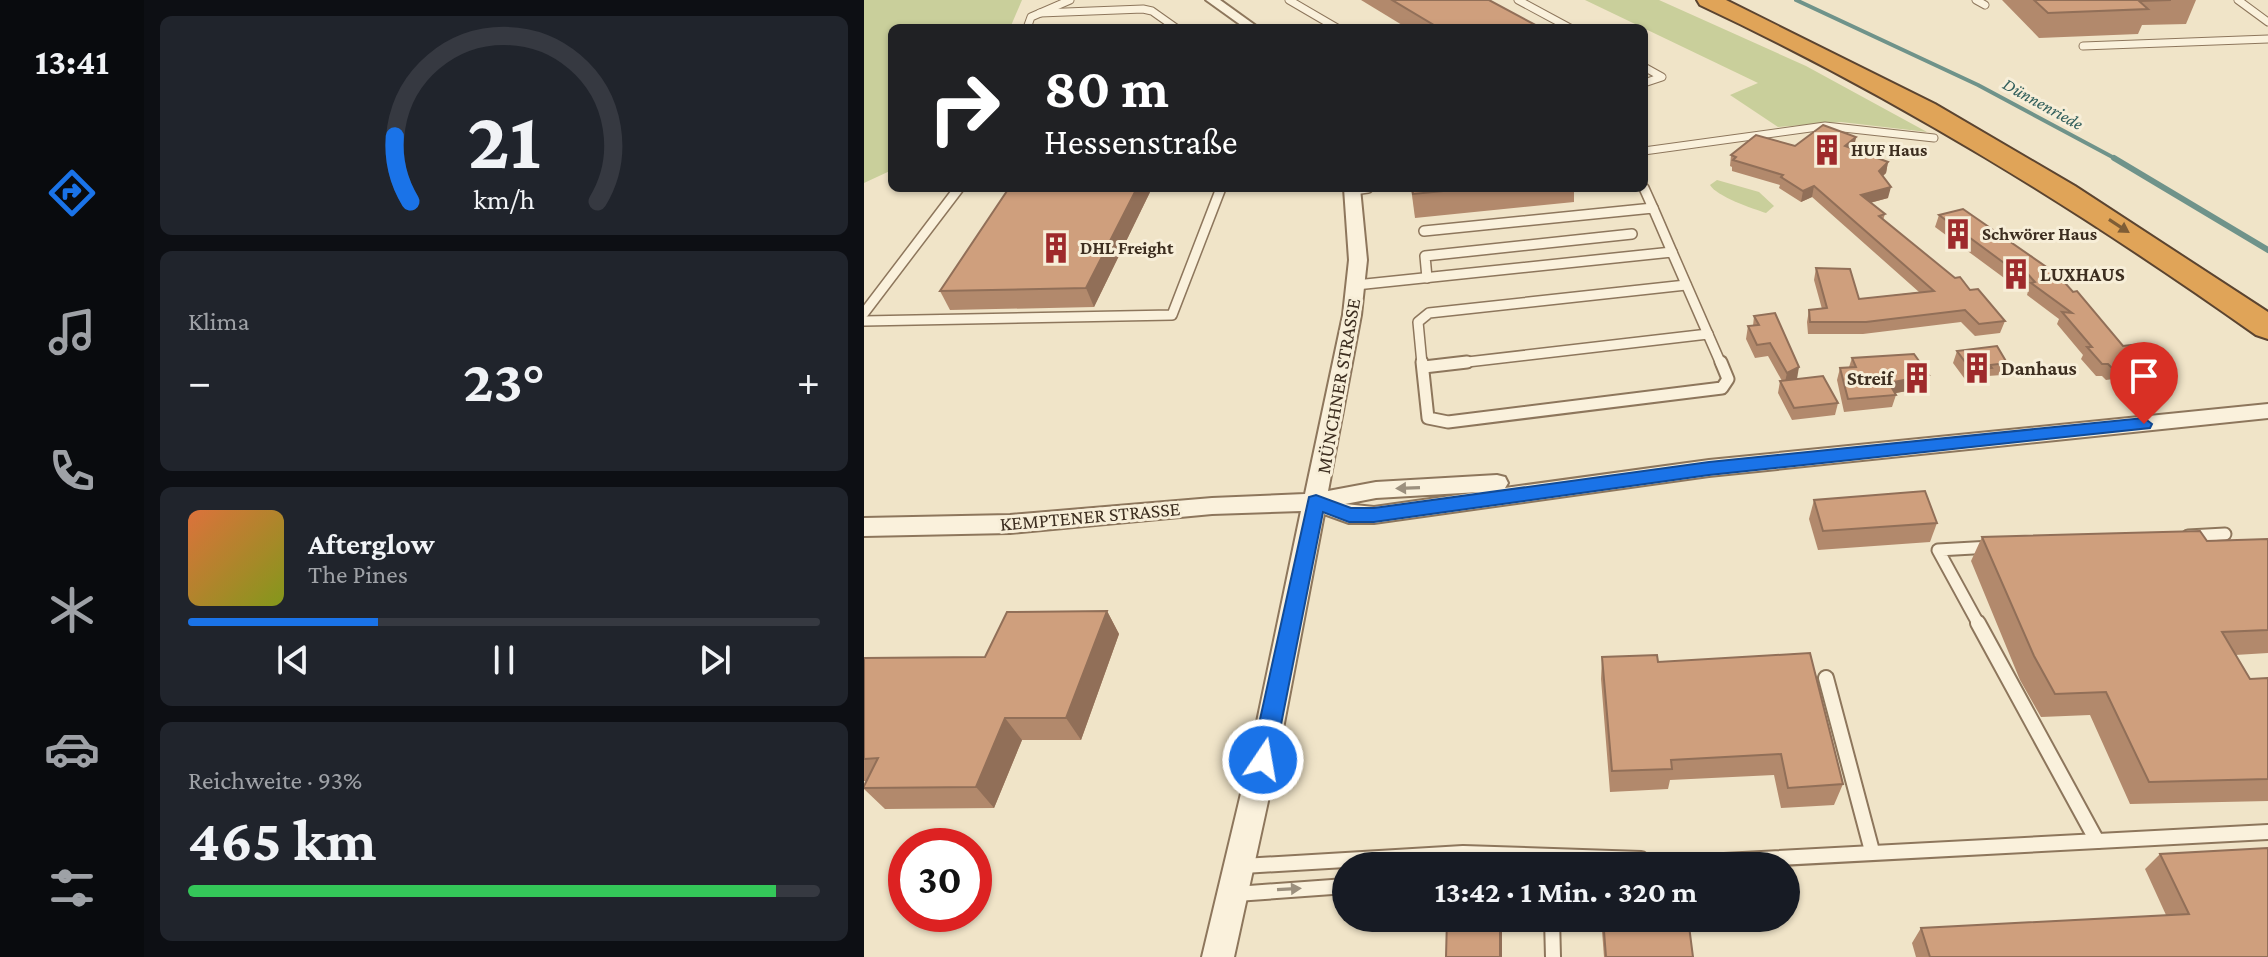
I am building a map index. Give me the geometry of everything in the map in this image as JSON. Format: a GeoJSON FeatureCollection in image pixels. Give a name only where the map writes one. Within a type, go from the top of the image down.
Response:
{"type":"FeatureCollection","features":[{"type":"Feature","properties":{"kind":"highway"},"geometry":{"type":"LineString","coordinates":[[1708,0],[1816,50],[1974,135],[2180,266],[2268,328]]}},
{"type":"Feature","properties":{"kind":"highway"},"geometry":{"type":"LineString","coordinates":[[1742,0],[1838,44],[1998,128],[2208,257],[2268,299]]}},
{"type":"Feature","properties":{"kind":"street"},"geometry":{"type":"LineString","coordinates":[[1212,0],[1247,24]]}},
{"type":"Feature","properties":{"kind":"street","name":"MÜNCHNER STRASSE"},"geometry":{"type":"LineString","coordinates":[[1218,957],[1316,502],[1356,285],[1358,192]]}},
{"type":"Feature","properties":{"kind":"street"},"geometry":{"type":"LineString","coordinates":[[1316,502],[1349,515],[1374,515],[1709,468],[2268,411]]}},
{"type":"Feature","properties":{"kind":"street","name":"KEMPTENER STRASSE"},"geometry":{"type":"LineString","coordinates":[[864,527],[1010,524],[1212,506],[1316,502]]}},
{"type":"Feature","properties":{"kind":"lane"},"geometry":{"type":"LineString","coordinates":[[1046,1],[1053,0]]}},
{"type":"Feature","properties":{"kind":"lane"},"geometry":{"type":"LineString","coordinates":[[1028,24],[1031,17],[1070,0]]}},
{"type":"Feature","properties":{"kind":"lane"},"geometry":{"type":"LineString","coordinates":[[1040,13],[1081,0]]}},
{"type":"Feature","properties":{"kind":"lane"},"geometry":{"type":"LineString","coordinates":[[1289,0],[1330,24]]}},
{"type":"Feature","properties":{"kind":"lane"},"geometry":{"type":"LineString","coordinates":[[1518,0],[1563,24]]}},
{"type":"Feature","properties":{"kind":"lane"},"geometry":{"type":"LineString","coordinates":[[1976,0],[1985,5]]}},
{"type":"Feature","properties":{"kind":"lane"},"geometry":{"type":"LineString","coordinates":[[2238,0],[2268,22]]}},
{"type":"Feature","properties":{"kind":"lane"},"geometry":{"type":"LineString","coordinates":[[1100,3],[1102,7],[1116,10]]}},
{"type":"Feature","properties":{"kind":"lane"},"geometry":{"type":"LineString","coordinates":[[1040,13],[1152,11],[1170,24]]}},
{"type":"Feature","properties":{"kind":"lane"},"geometry":{"type":"LineString","coordinates":[[2083,46],[2268,39]]}},
{"type":"Feature","properties":{"kind":"lane"},"geometry":{"type":"LineString","coordinates":[[1648,69],[1662,77],[1648,82]]}},
{"type":"Feature","properties":{"kind":"lane"},"geometry":{"type":"LineString","coordinates":[[1648,150],[1825,126],[1934,138]]}},
{"type":"Feature","properties":{"kind":"lane"},"geometry":{"type":"LineString","coordinates":[[864,313],[956,192]]}},
{"type":"Feature","properties":{"kind":"lane"},"geometry":{"type":"LineString","coordinates":[[864,321],[1172,315],[1219,192]]}},
{"type":"Feature","properties":{"kind":"lane"},"geometry":{"type":"LineString","coordinates":[[1646,192],[1728,379],[1722,388],[1448,422],[1428,418],[1418,322],[1429,313],[1686,285]]}},
{"type":"Feature","properties":{"kind":"lane"},"geometry":{"type":"LineString","coordinates":[[1424,231],[1653,208]]}},
{"type":"Feature","properties":{"kind":"lane"},"geometry":{"type":"LineString","coordinates":[[1427,278],[1425,256],[1632,234]]}},
{"type":"Feature","properties":{"kind":"lane"},"geometry":{"type":"LineString","coordinates":[[1356,285],[1672,252]]}},
{"type":"Feature","properties":{"kind":"lane"},"geometry":{"type":"LineString","coordinates":[[1424,367],[1708,334]]}},
{"type":"Feature","properties":{"kind":"lane"},"geometry":{"type":"LineString","coordinates":[[2178,537],[2225,534]]}},
{"type":"Feature","properties":{"kind":"lane"},"geometry":{"type":"LineString","coordinates":[[2002,547],[1938,550],[2097,841]]}},
{"type":"Feature","properties":{"kind":"lane"},"geometry":{"type":"LineString","coordinates":[[1826,678],[1872,851]]}},
{"type":"Feature","properties":{"kind":"lane"},"geometry":{"type":"LineString","coordinates":[[1800,855],[2268,832]]}},
{"type":"Feature","properties":{"kind":"lane"},"geometry":{"type":"LineString","coordinates":[[1235,880],[1332,869]]}},
{"type":"Feature","properties":{"kind":"lane"},"geometry":{"type":"LineString","coordinates":[[1235,880],[1332,885]]}},
{"type":"Feature","properties":{"kind":"lane"},"geometry":{"type":"LineString","coordinates":[[1552,932],[1553,957]]}},
{"type":"Feature","properties":{"kind":"green space"},"geometry":{"type":"Polygon","coordinates":[[[864,0],[1022,0],[1012,24],[888,24],[888,172],[864,183],[864,0]]]}},
{"type":"Feature","properties":{"kind":"green space"},"geometry":{"type":"Polygon","coordinates":[[[1585,0],[1659,0],[1806,66],[1927,132],[1841,122],[1778,127],[1730,95],[1758,83],[1648,30],[1648,24],[1635,24],[1585,0]]]}},
{"type":"Feature","properties":{"kind":"green space"},"geometry":{"type":"Polygon","coordinates":[[[1717,180],[1759,192],[1774,206],[1766,213],[1735,202],[1710,185],[1717,180]]]}},
{"type":"Feature","properties":{"kind":"building"},"geometry":{"type":"Polygon","coordinates":[[[1392,0],[1489,0],[1534,24],[1432,24],[1392,0]]]}},
{"type":"Feature","properties":{"kind":"building"},"geometry":{"type":"Polygon","coordinates":[[[2034,0],[2171,0],[2139,1],[2148,9],[2048,13],[2034,0]]]}},
{"type":"Feature","properties":{"kind":"building"},"geometry":{"type":"Polygon","coordinates":[[[1823,125],[1856,137],[1845,146],[1888,162],[1879,171],[1891,187],[1861,195],[1885,214],[1879,216],[1955,278],[1960,277],[1970,290],[1978,289],[2005,321],[1979,324],[1965,310],[1866,322],[1810,322],[1809,310],[1827,308],[1816,268],[1850,269],[1859,299],[1934,291],[1814,186],[1803,191],[1781,177],[1783,175],[1733,160],[1736,157],[1731,155],[1756,135],[1795,146],[1823,125]]]}},
{"type":"Feature","properties":{"kind":"building","name":"DHL Freight"},"geometry":{"type":"Polygon","coordinates":[[[1006,192],[1135,192],[1086,288],[940,291],[1006,192]]]}},
{"type":"Feature","properties":{"kind":"building"},"geometry":{"type":"Polygon","coordinates":[[[1963,209],[2058,275],[2073,292],[2077,291],[2123,346],[2139,344],[2156,362],[2112,368],[2102,364],[2087,347],[2092,347],[2062,312],[2072,313],[2031,283],[2035,282],[2026,272],[2019,274],[1939,215],[1963,209]]]}},
{"type":"Feature","properties":{"kind":"building"},"geometry":{"type":"Polygon","coordinates":[[[1775,313],[1799,367],[1787,373],[1770,343],[1757,345],[1748,326],[1759,325],[1754,316],[1775,313]]]}},
{"type":"Feature","properties":{"kind":"building"},"geometry":{"type":"Polygon","coordinates":[[[1997,346],[2007,363],[1990,365],[1992,368],[1971,370],[1957,351],[1997,346]]]}},
{"type":"Feature","properties":{"kind":"building"},"geometry":{"type":"Polygon","coordinates":[[[1914,354],[1929,375],[1889,383],[1896,395],[1848,399],[1840,368],[1856,367],[1852,358],[1914,354]]]}},
{"type":"Feature","properties":{"kind":"building"},"geometry":{"type":"Polygon","coordinates":[[[1823,376],[1838,403],[1794,408],[1780,381],[1823,376]]]}},
{"type":"Feature","properties":{"kind":"building"},"geometry":{"type":"Polygon","coordinates":[[[1925,491],[1937,523],[1823,531],[1814,500],[1925,491]]]}},
{"type":"Feature","properties":{"kind":"building"},"geometry":{"type":"Polygon","coordinates":[[[2200,531],[2207,541],[2268,539],[2268,630],[2222,632],[2250,679],[2268,678],[2268,779],[2149,782],[2106,692],[2055,694],[2034,656],[1982,537],[2200,531]]]}},
{"type":"Feature","properties":{"kind":"building"},"geometry":{"type":"Polygon","coordinates":[[[1107,611],[1066,718],[1005,718],[976,787],[864,788],[878,758],[864,759],[864,658],[985,657],[1007,612],[1107,611]]]}},
{"type":"Feature","properties":{"kind":"building"},"geometry":{"type":"Polygon","coordinates":[[[1810,653],[1843,784],[1788,788],[1781,754],[1671,760],[1672,769],[1612,771],[1602,657],[1657,655],[1658,662],[1810,653]]]}},
{"type":"Feature","properties":{"kind":"building"},"geometry":{"type":"Polygon","coordinates":[[[2268,848],[2268,957],[1930,957],[1921,928],[2189,914],[2160,854],[2268,848]]]}},
{"type":"Feature","properties":{"kind":"building"},"geometry":{"type":"Polygon","coordinates":[[[1447,932],[1500,932],[1500,957],[1446,957],[1447,932]]]}},
{"type":"Feature","properties":{"kind":"building"},"geometry":{"type":"Polygon","coordinates":[[[1604,932],[1690,932],[1693,957],[1606,957],[1604,932]]]}},
{"type":"Feature","properties":{"kind":"waterway","name":"Dünnenriede"},"geometry":{"type":"LineString","coordinates":[[1796,0],[1978,85],[2118,160]]}},
{"type":"Feature","properties":{"kind":"waterway","name":"Dünnenriede"},"geometry":{"type":"LineString","coordinates":[[2114,158],[2268,250]]}},
{"type":"Feature","properties":{"kind":"place","name":"HUF Haus"},"geometry":{"type":"Point","coordinates":[1827,150]}},
{"type":"Feature","properties":{"kind":"place","name":"Schwörer Haus"},"geometry":{"type":"Point","coordinates":[1958,234]}},
{"type":"Feature","properties":{"kind":"place","name":"DHL Freight"},"geometry":{"type":"Point","coordinates":[1056,248]}},
{"type":"Feature","properties":{"kind":"place","name":"LUXHAUS"},"geometry":{"type":"Point","coordinates":[2016,274]}},
{"type":"Feature","properties":{"kind":"place","name":"Danhaus"},"geometry":{"type":"Point","coordinates":[1977,368]}},
{"type":"Feature","properties":{"kind":"place","name":"Streif"},"geometry":{"type":"Point","coordinates":[1917,378]}},
{"type":"Feature","properties":{"kind":"route"},"geometry":{"type":"LineString","coordinates":[[1263,760],[1316,502],[1349,515],[1374,515],[1709,468],[2144,424]]}}]}
